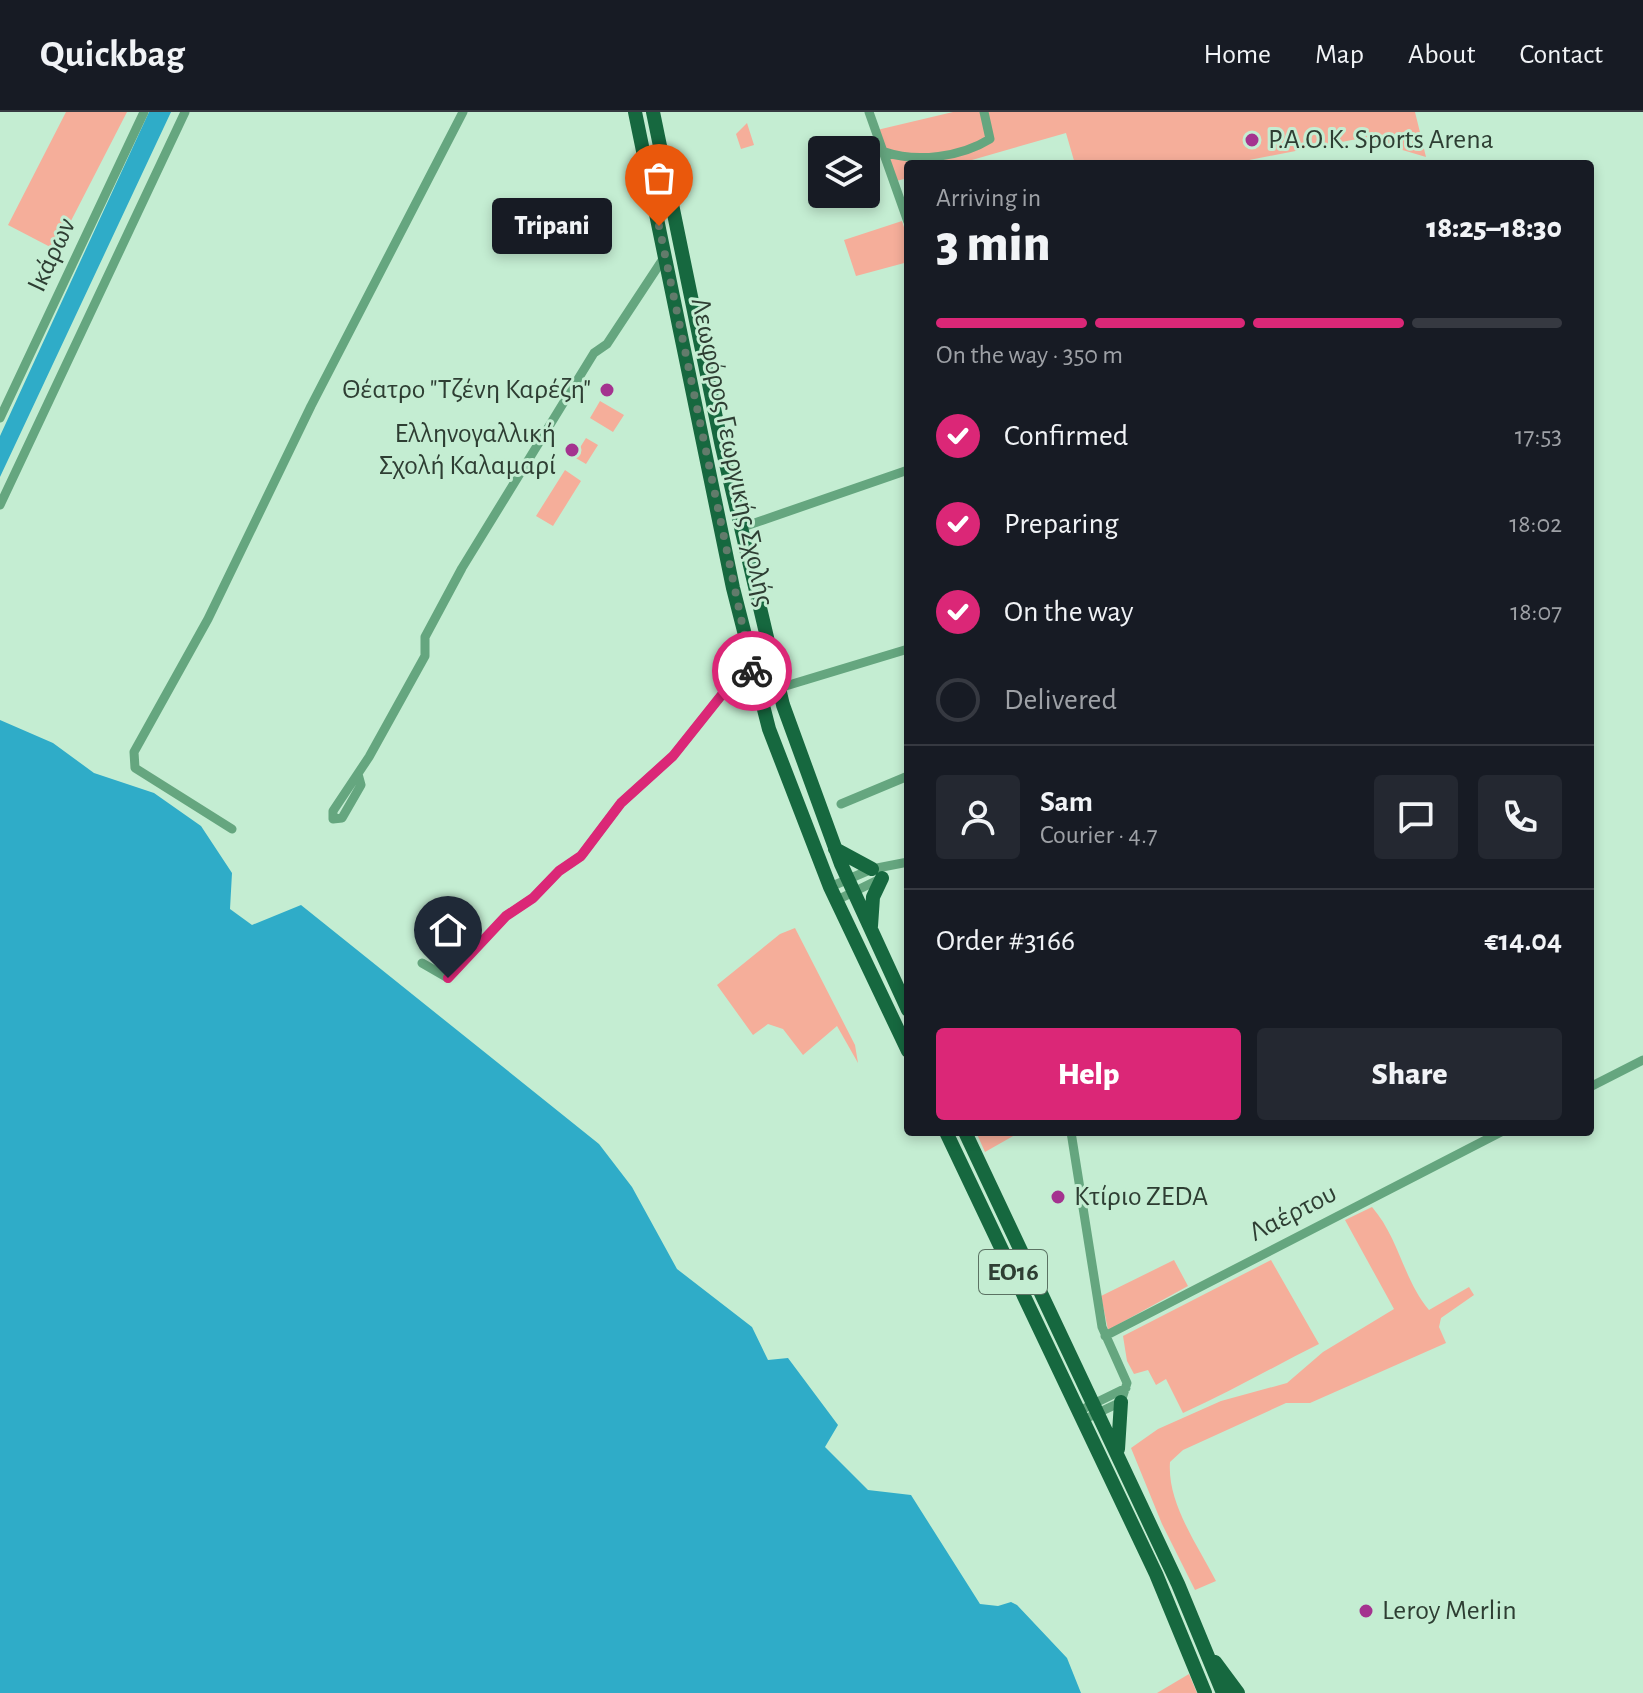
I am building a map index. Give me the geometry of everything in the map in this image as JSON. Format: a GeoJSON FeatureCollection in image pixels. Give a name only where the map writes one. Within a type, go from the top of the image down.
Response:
{"type":"FeatureCollection","features":[{"type":"Feature","properties":{"kind":"main road","name":"Λεωφόρος Γεωργικής Σχολής"},"geometry":{"type":"LineString","coordinates":[[635,112],[753,670],[776,751],[833,894],[904,1043]]}},
{"type":"Feature","properties":{"kind":"main road","name":"Λεωφόρος Γεωργικής Σχολής"},"geometry":{"type":"LineString","coordinates":[[653,112],[740,528],[779,688],[799,755],[871,931]]}},
{"type":"Feature","properties":{"kind":"main road"},"geometry":{"type":"LineString","coordinates":[[835,849],[877,873],[871,931],[904,1001]]}},
{"type":"Feature","properties":{"kind":"main road","name":"ΕΟ16"},"geometry":{"type":"LineString","coordinates":[[948,1136],[1088,1412],[1118,1458],[1223,1693]]}},
{"type":"Feature","properties":{"kind":"main road","name":"ΕΟ16"},"geometry":{"type":"LineString","coordinates":[[967,1136],[1088,1412],[1205,1693]]}},
{"type":"Feature","properties":{"kind":"main road"},"geometry":{"type":"LineString","coordinates":[[1118,1458],[1117,1428],[1124,1395]]}},
{"type":"Feature","properties":{"kind":"main road"},"geometry":{"type":"LineString","coordinates":[[1206,1650],[1238,1693]]}},
{"type":"Feature","properties":{"kind":"street","name":"Ικάρων"},"geometry":{"type":"LineString","coordinates":[[0,418],[144,112]]}},
{"type":"Feature","properties":{"kind":"street"},"geometry":{"type":"LineString","coordinates":[[0,505],[185,112]]}},
{"type":"Feature","properties":{"kind":"street"},"geometry":{"type":"LineString","coordinates":[[232,829],[135,768],[132,761],[134,752],[208,619],[305,420],[463,112]]}},
{"type":"Feature","properties":{"kind":"street"},"geometry":{"type":"LineString","coordinates":[[869,112],[904,210]]}},
{"type":"Feature","properties":{"kind":"street"},"geometry":{"type":"LineString","coordinates":[[885,152],[908,160],[979,146],[990,139],[984,112]]}},
{"type":"Feature","properties":{"kind":"street"},"geometry":{"type":"LineString","coordinates":[[358,774],[361,785],[349,807],[342,818],[333,819],[333,811],[352,777],[358,774],[425,656],[425,637],[475,545],[594,353],[607,344],[665,256]]}},
{"type":"Feature","properties":{"kind":"street"},"geometry":{"type":"LineString","coordinates":[[740,528],[904,471]]}},
{"type":"Feature","properties":{"kind":"street"},"geometry":{"type":"LineString","coordinates":[[779,688],[904,650]]}},
{"type":"Feature","properties":{"kind":"street"},"geometry":{"type":"LineString","coordinates":[[422,963],[448,978],[506,916],[533,898],[559,871],[581,856],[621,803],[673,756],[728,687],[753,670]]}},
{"type":"Feature","properties":{"kind":"street"},"geometry":{"type":"LineString","coordinates":[[841,804],[904,778]]}},
{"type":"Feature","properties":{"kind":"street"},"geometry":{"type":"LineString","coordinates":[[833,894],[903,864]]}},
{"type":"Feature","properties":{"kind":"street"},"geometry":{"type":"LineString","coordinates":[[1594,1085],[1643,1060]]}},
{"type":"Feature","properties":{"kind":"street"},"geometry":{"type":"LineString","coordinates":[[1072,1136],[1105,1336],[1124,1395]]}},
{"type":"Feature","properties":{"kind":"street","name":"Λαέρτου"},"geometry":{"type":"LineString","coordinates":[[1105,1336],[1493,1136]]}},
{"type":"Feature","properties":{"kind":"street"},"geometry":{"type":"LineString","coordinates":[[1088,1412],[1124,1395]]}},
{"type":"Feature","properties":{"kind":"street"},"geometry":{"type":"LineString","coordinates":[[1088,1412],[1124,1395]]}},
{"type":"Feature","properties":{"kind":"shaded area"},"geometry":{"type":"Polygon","coordinates":[[[66,112],[127,112],[56,250],[8,225],[66,112]]]}},
{"type":"Feature","properties":{"kind":"shaded area"},"geometry":{"type":"Polygon","coordinates":[[[953,112],[1415,112],[1426,157],[1362,138],[1249,160],[1074,160],[1066,133],[972,160],[904,160],[904,179],[896,181],[877,130],[953,112]]]}},
{"type":"Feature","properties":{"kind":"shaded area"},"geometry":{"type":"Polygon","coordinates":[[[747,123],[754,145],[741,149],[736,134],[747,123]]]}},
{"type":"Feature","properties":{"kind":"shaded area"},"geometry":{"type":"Polygon","coordinates":[[[902,221],[904,263],[856,276],[844,240],[902,221]]]}},
{"type":"Feature","properties":{"kind":"shaded area"},"geometry":{"type":"Polygon","coordinates":[[[600,401],[624,415],[613,432],[590,418],[600,401]]]}},
{"type":"Feature","properties":{"kind":"shaded area"},"geometry":{"type":"Polygon","coordinates":[[[586,438],[598,445],[586,464],[574,457],[586,438]]]}},
{"type":"Feature","properties":{"kind":"shaded area"},"geometry":{"type":"Polygon","coordinates":[[[565,470],[581,481],[553,526],[536,516],[565,470]]]}},
{"type":"Feature","properties":{"kind":"shaded area"},"geometry":{"type":"Polygon","coordinates":[[[795,928],[855,1045],[858,1063],[837,1026],[803,1055],[783,1029],[768,1024],[753,1035],[717,985],[780,934],[795,928]]]}},
{"type":"Feature","properties":{"kind":"shaded area"},"geometry":{"type":"Polygon","coordinates":[[[978,1136],[1013,1136],[985,1152],[978,1136]]]}},
{"type":"Feature","properties":{"kind":"shaded area"},"geometry":{"type":"Polygon","coordinates":[[[1372,1207],[1389,1232],[1413,1286],[1429,1310],[1469,1287],[1474,1295],[1441,1318],[1439,1327],[1446,1343],[1310,1403],[1286,1403],[1183,1450],[1170,1462],[1170,1477],[1178,1508],[1216,1581],[1195,1590],[1162,1524],[1131,1448],[1158,1429],[1221,1401],[1287,1383],[1323,1352],[1394,1309],[1345,1220],[1372,1207]]]}},
{"type":"Feature","properties":{"kind":"shaded area"},"geometry":{"type":"Polygon","coordinates":[[[1174,1260],[1188,1286],[1108,1330],[1101,1296],[1174,1260]]]}},
{"type":"Feature","properties":{"kind":"shaded area"},"geometry":{"type":"Polygon","coordinates":[[[1271,1260],[1319,1344],[1183,1413],[1166,1379],[1156,1385],[1148,1370],[1134,1374],[1127,1361],[1123,1336],[1271,1260]]]}},
{"type":"Feature","properties":{"kind":"shaded area"},"geometry":{"type":"Polygon","coordinates":[[[1189,1674],[1197,1693],[1157,1693],[1189,1674]]]}},
{"type":"Feature","properties":{"kind":"water"},"geometry":{"type":"Polygon","coordinates":[[[149,112],[171,112],[0,477],[0,436],[149,112]]]}},
{"type":"Feature","properties":{"kind":"water"},"geometry":{"type":"Polygon","coordinates":[[[0,720],[53,743],[94,773],[154,793],[201,826],[232,873],[230,909],[252,925],[301,905],[599,1144],[632,1187],[677,1269],[752,1327],[768,1360],[788,1358],[838,1425],[825,1447],[868,1490],[911,1495],[980,1604],[998,1606],[1011,1602],[1017,1605],[1067,1658],[1081,1693],[0,1693],[0,720]]]}},
{"type":"Feature","properties":{"kind":"way so far"},"geometry":{"type":"LineString","coordinates":[[659,226],[752,671]]}},
{"type":"Feature","properties":{"kind":"place","name":"P.A.O.K. Sports Arena"},"geometry":{"type":"Point","coordinates":[1252,140]}},
{"type":"Feature","properties":{"kind":"place","name":"Tripani"},"geometry":{"type":"Point","coordinates":[659,226]}},
{"type":"Feature","properties":{"kind":"place","name":"Θέατρο \"Τζένη Καρέζη\""},"geometry":{"type":"Point","coordinates":[607,390]}},
{"type":"Feature","properties":{"kind":"place","name":"Ελληνογαλλική Σχολή Καλαμαρί"},"geometry":{"type":"Point","coordinates":[572,450]}},
{"type":"Feature","properties":{"kind":"place","name":"Κτίριο ZEDA"},"geometry":{"type":"Point","coordinates":[1058,1197]}},
{"type":"Feature","properties":{"kind":"place","name":"Leroy Merlin"},"geometry":{"type":"Point","coordinates":[1366,1611]}},
{"type":"Feature","properties":{"kind":"route"},"geometry":{"type":"LineString","coordinates":[[448,978],[506,916],[533,898],[559,871],[581,856],[621,803],[673,756],[728,687],[752,671]]}}]}
